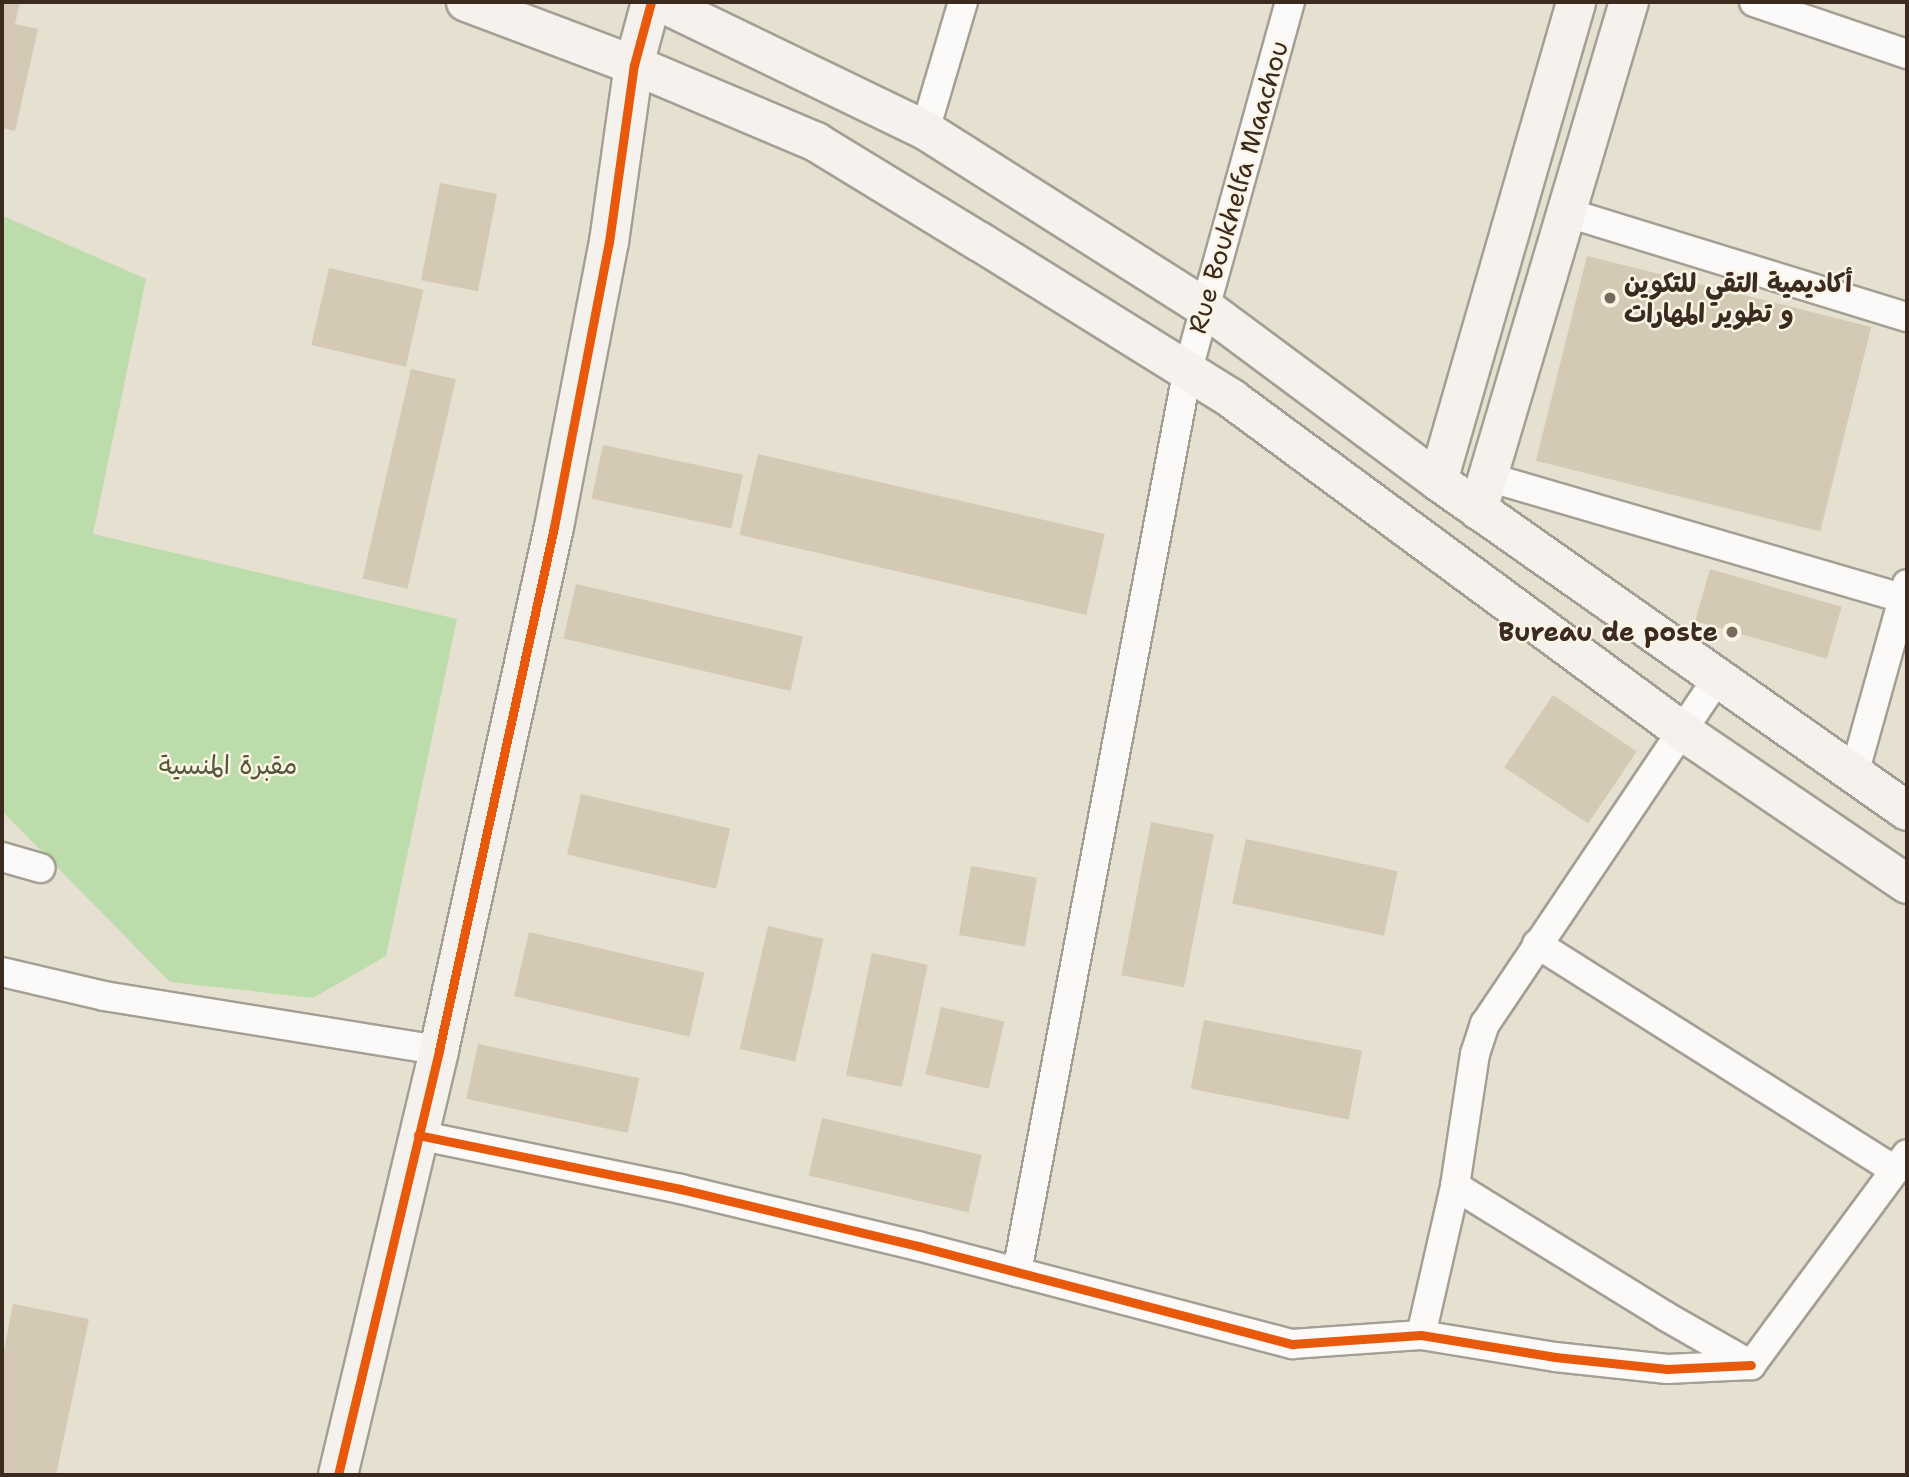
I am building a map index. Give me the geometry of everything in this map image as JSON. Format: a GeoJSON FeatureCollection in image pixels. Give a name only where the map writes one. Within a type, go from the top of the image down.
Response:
{"type":"FeatureCollection","features":[{"type":"Feature","properties":{"kind":"main road"},"geometry":{"type":"LineString","coordinates":[[467,2],[634,65],[816,142],[1243,408],[1682,731],[1907,884]]}},
{"type":"Feature","properties":{"kind":"main road"},"geometry":{"type":"LineString","coordinates":[[338,1475],[439,1050],[554,527],[609,242],[634,65],[651,2]]}},
{"type":"Feature","properties":{"kind":"main road"},"geometry":{"type":"LineString","coordinates":[[660,2],[925,130],[1205,307],[1438,481],[1483,493],[1717,679],[1907,811]]}},
{"type":"Feature","properties":{"kind":"main road"},"geometry":{"type":"LineString","coordinates":[[1438,481],[1576,2]]}},
{"type":"Feature","properties":{"kind":"main road"},"geometry":{"type":"LineString","coordinates":[[1483,493],[1564,212],[1629,2]]}},
{"type":"Feature","properties":{"kind":"street"},"geometry":{"type":"LineString","coordinates":[[925,130],[963,2]]}},
{"type":"Feature","properties":{"kind":"street","name":"Rue Boukhelfa Maachou"},"geometry":{"type":"LineString","coordinates":[[1017,1272],[1187,373],[1290,2]]}},
{"type":"Feature","properties":{"kind":"street"},"geometry":{"type":"LineString","coordinates":[[1754,2],[1907,54]]}},
{"type":"Feature","properties":{"kind":"street"},"geometry":{"type":"LineString","coordinates":[[1564,212],[1907,317]]}},
{"type":"Feature","properties":{"kind":"street"},"geometry":{"type":"LineString","coordinates":[[1483,493],[1905,591],[1854,774]]}},
{"type":"Feature","properties":{"kind":"street"},"geometry":{"type":"LineString","coordinates":[[1421,1335],[1455,1186],[1475,1054],[1485,1024],[1717,679]]}},
{"type":"Feature","properties":{"kind":"street"},"geometry":{"type":"LineString","coordinates":[[2,857],[40,868]]}},
{"type":"Feature","properties":{"kind":"street"},"geometry":{"type":"LineString","coordinates":[[418,1135],[680,1189],[1017,1272],[1292,1344],[1421,1335],[1555,1357],[1667,1369],[1751,1364],[1901,1162],[1537,944]]}},
{"type":"Feature","properties":{"kind":"street"},"geometry":{"type":"LineString","coordinates":[[2,972],[104,996],[439,1050]]}},
{"type":"Feature","properties":{"kind":"street"},"geometry":{"type":"LineString","coordinates":[[1455,1186],[1667,1317],[1751,1364]]}},
{"type":"Feature","properties":{"kind":"green space","name":"مقبرة المنسية"},"geometry":{"type":"Polygon","coordinates":[[[3,216],[146,279],[93,534],[457,619],[386,956],[313,998],[170,982],[2,811],[3,216]]]}},
{"type":"Feature","properties":{"kind":"building"},"geometry":{"type":"Polygon","coordinates":[[[2,2],[20,2],[15,24],[38,29],[15,131],[2,128],[2,2]]]}},
{"type":"Feature","properties":{"kind":"building"},"geometry":{"type":"Polygon","coordinates":[[[440,183],[497,194],[478,291],[421,280],[440,183]]]}},
{"type":"Feature","properties":{"kind":"building"},"geometry":{"type":"Polygon","coordinates":[[[1587,256],[1871,327],[1820,532],[1536,461],[1587,256]]]}},
{"type":"Feature","properties":{"kind":"building"},"geometry":{"type":"Polygon","coordinates":[[[329,268],[424,290],[406,367],[311,345],[329,268]]]}},
{"type":"Feature","properties":{"kind":"building"},"geometry":{"type":"Polygon","coordinates":[[[411,369],[456,379],[407,589],[363,578],[411,369]]]}},
{"type":"Feature","properties":{"kind":"building"},"geometry":{"type":"Polygon","coordinates":[[[603,445],[743,475],[731,529],[592,499],[603,445]]]}},
{"type":"Feature","properties":{"kind":"building"},"geometry":{"type":"Polygon","coordinates":[[[758,454],[1105,534],[1086,615],[739,535],[758,454]]]}},
{"type":"Feature","properties":{"kind":"building"},"geometry":{"type":"Polygon","coordinates":[[[1710,569],[1842,607],[1827,659],[1695,621],[1710,569]]]}},
{"type":"Feature","properties":{"kind":"building"},"geometry":{"type":"Polygon","coordinates":[[[576,584],[803,636],[790,691],[563,639],[576,584]]]}},
{"type":"Feature","properties":{"kind":"building"},"geometry":{"type":"Polygon","coordinates":[[[1553,695],[1637,751],[1588,824],[1504,767],[1553,695]]]}},
{"type":"Feature","properties":{"kind":"building"},"geometry":{"type":"Polygon","coordinates":[[[581,794],[730,828],[716,889],[567,854],[581,794]]]}},
{"type":"Feature","properties":{"kind":"building"},"geometry":{"type":"Polygon","coordinates":[[[1151,822],[1214,834],[1184,987],[1121,975],[1151,822]]]}},
{"type":"Feature","properties":{"kind":"building"},"geometry":{"type":"Polygon","coordinates":[[[1246,839],[1398,871],[1384,936],[1232,904],[1246,839]]]}},
{"type":"Feature","properties":{"kind":"building"},"geometry":{"type":"Polygon","coordinates":[[[971,866],[1037,878],[1025,947],[959,935],[971,866]]]}},
{"type":"Feature","properties":{"kind":"building"},"geometry":{"type":"Polygon","coordinates":[[[768,926],[824,939],[795,1062],[740,1049],[768,926]]]}},
{"type":"Feature","properties":{"kind":"building"},"geometry":{"type":"Polygon","coordinates":[[[529,932],[704,972],[690,1037],[514,996],[529,932]]]}},
{"type":"Feature","properties":{"kind":"building"},"geometry":{"type":"Polygon","coordinates":[[[872,953],[928,965],[902,1087],[846,1075],[872,953]]]}},
{"type":"Feature","properties":{"kind":"building"},"geometry":{"type":"Polygon","coordinates":[[[941,1007],[1004,1022],[989,1089],[925,1074],[941,1007]]]}},
{"type":"Feature","properties":{"kind":"building"},"geometry":{"type":"Polygon","coordinates":[[[1204,1020],[1362,1051],[1349,1119],[1191,1089],[1204,1020]]]}},
{"type":"Feature","properties":{"kind":"building"},"geometry":{"type":"Polygon","coordinates":[[[478,1044],[639,1078],[628,1133],[466,1099],[478,1044]]]}},
{"type":"Feature","properties":{"kind":"building"},"geometry":{"type":"Polygon","coordinates":[[[822,1118],[982,1155],[969,1212],[809,1175],[822,1118]]]}},
{"type":"Feature","properties":{"kind":"building"},"geometry":{"type":"Polygon","coordinates":[[[13,1304],[89,1319],[56,1475],[2,1475],[2,1360],[13,1304]]]}},
{"type":"Feature","properties":{"kind":"cycle path"},"geometry":{"type":"LineString","coordinates":[[338,1475],[439,1050],[554,527],[609,242],[634,65],[651,2]]}},
{"type":"Feature","properties":{"kind":"cycle path"},"geometry":{"type":"LineString","coordinates":[[418,1135],[680,1189],[918,1246],[1292,1344],[1421,1335],[1555,1357],[1667,1369],[1751,1365]]}},
{"type":"Feature","properties":{"kind":"place","name":"أكاديمية التقي للتكوين و تطوير المهارات"},"geometry":{"type":"Point","coordinates":[1610,298]}},
{"type":"Feature","properties":{"kind":"place","name":"Bureau de poste"},"geometry":{"type":"Point","coordinates":[1732,632]}}]}
